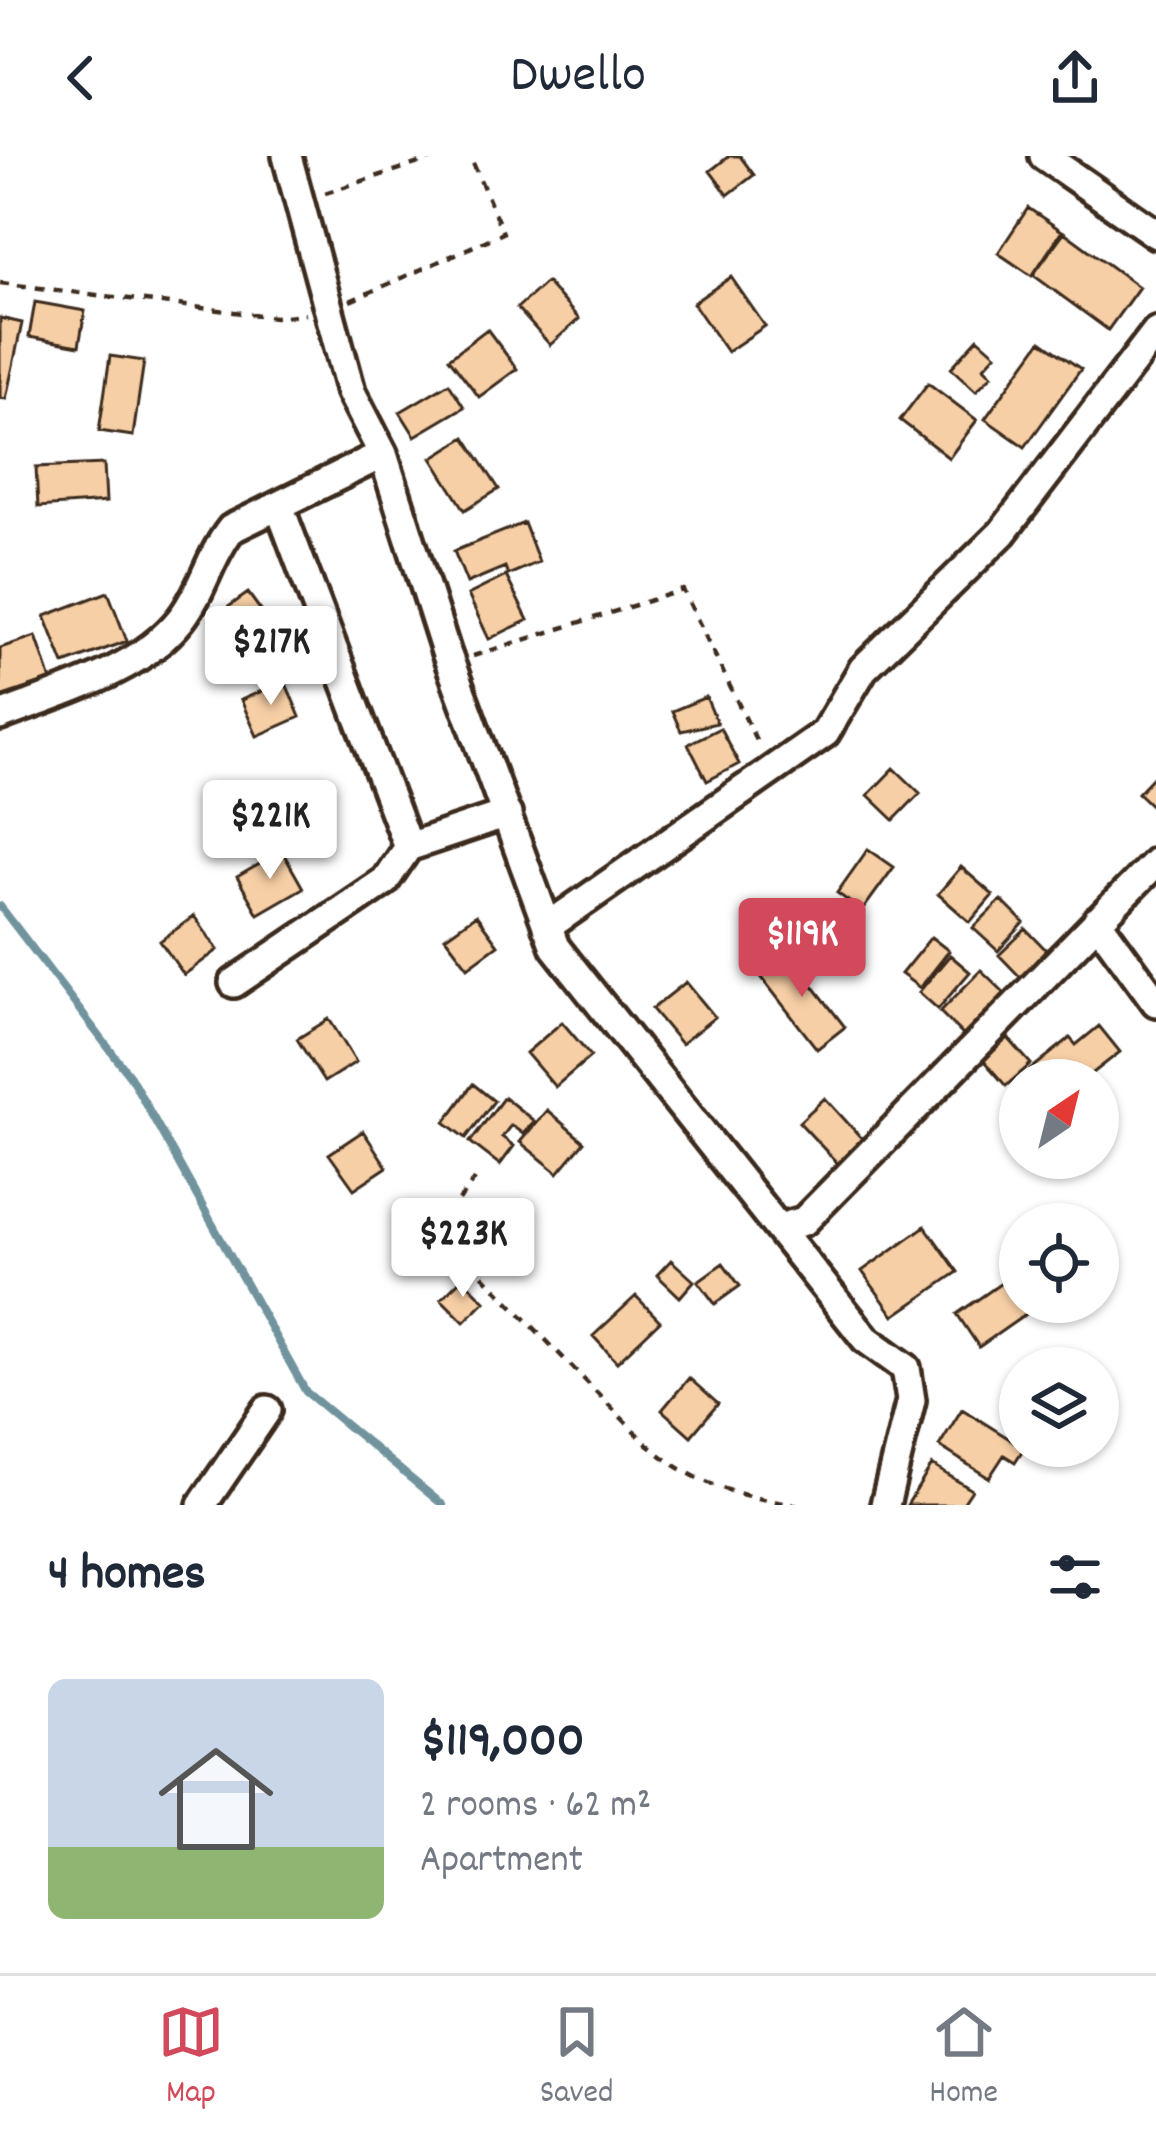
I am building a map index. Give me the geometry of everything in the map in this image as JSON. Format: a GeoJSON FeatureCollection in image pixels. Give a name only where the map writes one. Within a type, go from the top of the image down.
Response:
{"type":"FeatureCollection","features":[{"type":"Feature","properties":{"kind":"street"},"geometry":{"type":"LineString","coordinates":[[287,156],[326,312],[352,392],[383,454],[451,664],[547,927],[585,992],[866,1339],[906,1368],[911,1400],[885,1505]]}},
{"type":"Feature","properties":{"kind":"street"},"geometry":{"type":"LineString","coordinates":[[1044,156],[1156,235]]}},
{"type":"Feature","properties":{"kind":"street"},"geometry":{"type":"LineString","coordinates":[[547,927],[825,733],[863,669],[1002,533],[1156,332]]}},
{"type":"Feature","properties":{"kind":"street"},"geometry":{"type":"LineString","coordinates":[[0,716],[154,648],[200,591],[216,548],[231,529],[255,512],[279,506],[383,454]]}},
{"type":"Feature","properties":{"kind":"street"},"geometry":{"type":"LineString","coordinates":[[279,506],[408,847]]}},
{"type":"Feature","properties":{"kind":"street"},"geometry":{"type":"LineString","coordinates":[[234,983],[385,881],[408,847],[507,814]]}},
{"type":"Feature","properties":{"kind":"street"},"geometry":{"type":"LineString","coordinates":[[779,1228],[804,1221],[1156,862]]}},
{"type":"Feature","properties":{"kind":"street"},"geometry":{"type":"LineString","coordinates":[[1096,920],[1156,1002]]}},
{"type":"Feature","properties":{"kind":"street"},"geometry":{"type":"LineString","coordinates":[[202,1505],[267,1410]]}},
{"type":"Feature","properties":{"kind":"path"},"geometry":{"type":"LineString","coordinates":[[297,202],[441,156]]}},
{"type":"Feature","properties":{"kind":"path"},"geometry":{"type":"LineString","coordinates":[[0,283],[275,317],[326,312],[503,233],[470,156]]}},
{"type":"Feature","properties":{"kind":"path"},"geometry":{"type":"LineString","coordinates":[[451,664],[683,590],[771,771]]}},
{"type":"Feature","properties":{"kind":"path"},"geometry":{"type":"LineString","coordinates":[[475,1179],[438,1229],[646,1443],[670,1465],[717,1490],[797,1505]]}},
{"type":"Feature","properties":{"kind":"building"},"geometry":{"type":"Polygon","coordinates":[[[729,156],[740,156],[754,175],[728,195],[710,171],[729,156]]]}},
{"type":"Feature","properties":{"kind":"building"},"geometry":{"type":"Polygon","coordinates":[[[1028,208],[1062,231],[1032,276],[998,253],[1028,208]]]}},
{"type":"Feature","properties":{"kind":"building"},"geometry":{"type":"Polygon","coordinates":[[[1064,232],[1139,287],[1108,330],[1033,275],[1064,232]]]}},
{"type":"Feature","properties":{"kind":"building"},"geometry":{"type":"Polygon","coordinates":[[[731,277],[765,326],[727,352],[693,303],[731,277]]]}},
{"type":"Feature","properties":{"kind":"building"},"geometry":{"type":"Polygon","coordinates":[[[546,282],[579,319],[550,345],[517,308],[546,282]]]}},
{"type":"Feature","properties":{"kind":"building"},"geometry":{"type":"Polygon","coordinates":[[[35,302],[85,311],[79,346],[29,337],[35,302]]]}},
{"type":"Feature","properties":{"kind":"building"},"geometry":{"type":"Polygon","coordinates":[[[0,318],[22,323],[6,399],[0,398],[0,318]]]}},
{"type":"Feature","properties":{"kind":"building"},"geometry":{"type":"Polygon","coordinates":[[[487,329],[517,369],[479,397],[449,358],[487,329]]]}},
{"type":"Feature","properties":{"kind":"building"},"geometry":{"type":"Polygon","coordinates":[[[978,338],[996,354],[984,367],[992,375],[976,391],[951,368],[978,338]]]}},
{"type":"Feature","properties":{"kind":"building"},"geometry":{"type":"Polygon","coordinates":[[[1041,341],[1081,369],[1025,447],[985,419],[1041,341]]]}},
{"type":"Feature","properties":{"kind":"building"},"geometry":{"type":"Polygon","coordinates":[[[110,356],[144,361],[133,436],[99,431],[110,356]]]}},
{"type":"Feature","properties":{"kind":"building"},"geometry":{"type":"Polygon","coordinates":[[[449,383],[464,407],[415,436],[400,412],[449,383]]]}},
{"type":"Feature","properties":{"kind":"building"},"geometry":{"type":"Polygon","coordinates":[[[928,383],[977,420],[949,458],[900,420],[928,383]]]}},
{"type":"Feature","properties":{"kind":"building"},"geometry":{"type":"Polygon","coordinates":[[[465,437],[499,489],[465,510],[432,458],[465,437]]]}},
{"type":"Feature","properties":{"kind":"building"},"geometry":{"type":"Polygon","coordinates":[[[104,464],[106,502],[38,507],[36,467],[104,464]]]}},
{"type":"Feature","properties":{"kind":"building"},"geometry":{"type":"Polygon","coordinates":[[[524,523],[539,562],[508,575],[505,567],[467,583],[454,551],[524,523]]]}},
{"type":"Feature","properties":{"kind":"building"},"geometry":{"type":"Polygon","coordinates":[[[506,576],[528,620],[489,639],[468,595],[506,576]]]}},
{"type":"Feature","properties":{"kind":"building"},"geometry":{"type":"Polygon","coordinates":[[[108,592],[127,641],[64,664],[45,616],[108,592]]]}},
{"type":"Feature","properties":{"kind":"building"},"geometry":{"type":"Polygon","coordinates":[[[248,593],[267,619],[230,646],[210,620],[248,593]]]}},
{"type":"Feature","properties":{"kind":"building"},"geometry":{"type":"Polygon","coordinates":[[[36,636],[51,680],[0,697],[0,648],[36,636]]]}},
{"type":"Feature","properties":{"kind":"building"},"geometry":{"type":"Polygon","coordinates":[[[285,681],[300,717],[257,736],[241,700],[285,681]]]}},
{"type":"Feature","properties":{"kind":"building"},"geometry":{"type":"Polygon","coordinates":[[[706,697],[717,723],[681,731],[672,711],[706,697]]]}},
{"type":"Feature","properties":{"kind":"building"},"geometry":{"type":"Polygon","coordinates":[[[720,728],[739,764],[707,781],[688,744],[720,728]]]}},
{"type":"Feature","properties":{"kind":"building"},"geometry":{"type":"Polygon","coordinates":[[[894,768],[920,793],[894,820],[868,795],[894,768]]]}},
{"type":"Feature","properties":{"kind":"building"},"geometry":{"type":"Polygon","coordinates":[[[1156,774],[1156,810],[1138,793],[1156,774]]]}},
{"type":"Feature","properties":{"kind":"building"},"geometry":{"type":"Polygon","coordinates":[[[281,785],[303,821],[257,848],[235,812],[281,785]]]}},
{"type":"Feature","properties":{"kind":"building"},"geometry":{"type":"Polygon","coordinates":[[[868,849],[894,867],[862,911],[837,893],[868,849]]]}},
{"type":"Feature","properties":{"kind":"building"},"geometry":{"type":"Polygon","coordinates":[[[282,851],[303,888],[258,914],[237,877],[282,851]]]}},
{"type":"Feature","properties":{"kind":"building"},"geometry":{"type":"Polygon","coordinates":[[[961,867],[993,895],[970,922],[938,894],[961,867]]]}},
{"type":"Feature","properties":{"kind":"building"},"geometry":{"type":"Polygon","coordinates":[[[1001,900],[1024,923],[998,951],[973,928],[1001,900]]]}},
{"type":"Feature","properties":{"kind":"building"},"geometry":{"type":"Polygon","coordinates":[[[476,915],[498,945],[468,967],[445,937],[476,915]]]}},
{"type":"Feature","properties":{"kind":"building"},"geometry":{"type":"Polygon","coordinates":[[[194,916],[218,950],[184,975],[160,941],[194,916]]]}},
{"type":"Feature","properties":{"kind":"building"},"geometry":{"type":"Polygon","coordinates":[[[1026,929],[1050,954],[1023,980],[999,955],[1026,929]]]}},
{"type":"Feature","properties":{"kind":"building"},"geometry":{"type":"Polygon","coordinates":[[[931,937],[949,951],[920,988],[901,974],[931,937]]]}},
{"type":"Feature","properties":{"kind":"building"},"geometry":{"type":"Polygon","coordinates":[[[787,952],[845,1027],[817,1049],[759,974],[787,952]]]}},
{"type":"Feature","properties":{"kind":"building"},"geometry":{"type":"Polygon","coordinates":[[[950,955],[970,972],[938,1009],[919,992],[950,955]]]}},
{"type":"Feature","properties":{"kind":"building"},"geometry":{"type":"Polygon","coordinates":[[[981,970],[1007,995],[966,1038],[940,1012],[981,970]]]}},
{"type":"Feature","properties":{"kind":"building"},"geometry":{"type":"Polygon","coordinates":[[[686,982],[715,1017],[681,1044],[652,1009],[686,982]]]}},
{"type":"Feature","properties":{"kind":"building"},"geometry":{"type":"Polygon","coordinates":[[[329,1019],[356,1062],[324,1082],[297,1039],[329,1019]]]}},
{"type":"Feature","properties":{"kind":"building"},"geometry":{"type":"Polygon","coordinates":[[[562,1022],[591,1056],[555,1087],[526,1053],[562,1022]]]}},
{"type":"Feature","properties":{"kind":"building"},"geometry":{"type":"Polygon","coordinates":[[[1099,1026],[1120,1052],[1111,1059],[1044,1059],[1070,1038],[1076,1045],[1099,1026]]]}},
{"type":"Feature","properties":{"kind":"building"},"geometry":{"type":"Polygon","coordinates":[[[1008,1038],[1027,1059],[999,1059],[999,1078],[983,1060],[1008,1038]]]}},
{"type":"Feature","properties":{"kind":"building"},"geometry":{"type":"Polygon","coordinates":[[[473,1084],[494,1101],[466,1138],[445,1122],[473,1084]]]}},
{"type":"Feature","properties":{"kind":"building"},"geometry":{"type":"Polygon","coordinates":[[[504,1097],[534,1121],[523,1134],[511,1125],[502,1137],[514,1146],[500,1165],[470,1142],[504,1097]]]}},
{"type":"Feature","properties":{"kind":"building"},"geometry":{"type":"Polygon","coordinates":[[[825,1098],[865,1142],[840,1166],[799,1122],[825,1098]]]}},
{"type":"Feature","properties":{"kind":"building"},"geometry":{"type":"Polygon","coordinates":[[[547,1110],[584,1142],[558,1173],[520,1142],[547,1110]]]}},
{"type":"Feature","properties":{"kind":"building"},"geometry":{"type":"Polygon","coordinates":[[[363,1131],[387,1167],[354,1189],[329,1154],[363,1131]]]}},
{"type":"Feature","properties":{"kind":"building"},"geometry":{"type":"Polygon","coordinates":[[[925,1226],[958,1272],[894,1316],[862,1271],[925,1226]]]}},
{"type":"Feature","properties":{"kind":"building"},"geometry":{"type":"Polygon","coordinates":[[[671,1260],[694,1281],[680,1297],[657,1275],[671,1260]]]}},
{"type":"Feature","properties":{"kind":"building"},"geometry":{"type":"Polygon","coordinates":[[[723,1263],[740,1286],[715,1304],[698,1281],[723,1263]]]}},
{"type":"Feature","properties":{"kind":"building"},"geometry":{"type":"Polygon","coordinates":[[[462,1278],[485,1301],[464,1322],[441,1299],[462,1278]]]}},
{"type":"Feature","properties":{"kind":"building"},"geometry":{"type":"Polygon","coordinates":[[[999,1285],[999,1323],[1013,1323],[979,1347],[957,1314],[999,1285]]]}},
{"type":"Feature","properties":{"kind":"building"},"geometry":{"type":"Polygon","coordinates":[[[636,1296],[660,1321],[617,1362],[593,1336],[636,1296]]]}},
{"type":"Feature","properties":{"kind":"building"},"geometry":{"type":"Polygon","coordinates":[[[689,1378],[718,1404],[691,1436],[662,1410],[689,1378]]]}},
{"type":"Feature","properties":{"kind":"building"},"geometry":{"type":"Polygon","coordinates":[[[962,1409],[999,1432],[999,1463],[989,1478],[939,1446],[962,1409]]]}},
{"type":"Feature","properties":{"kind":"building"},"geometry":{"type":"Polygon","coordinates":[[[932,1465],[972,1490],[962,1505],[907,1505],[932,1465]]]}},
{"type":"Feature","properties":{"kind":"waterway"},"geometry":{"type":"LineString","coordinates":[[0,906],[130,1076],[306,1392],[443,1505]]}}]}
